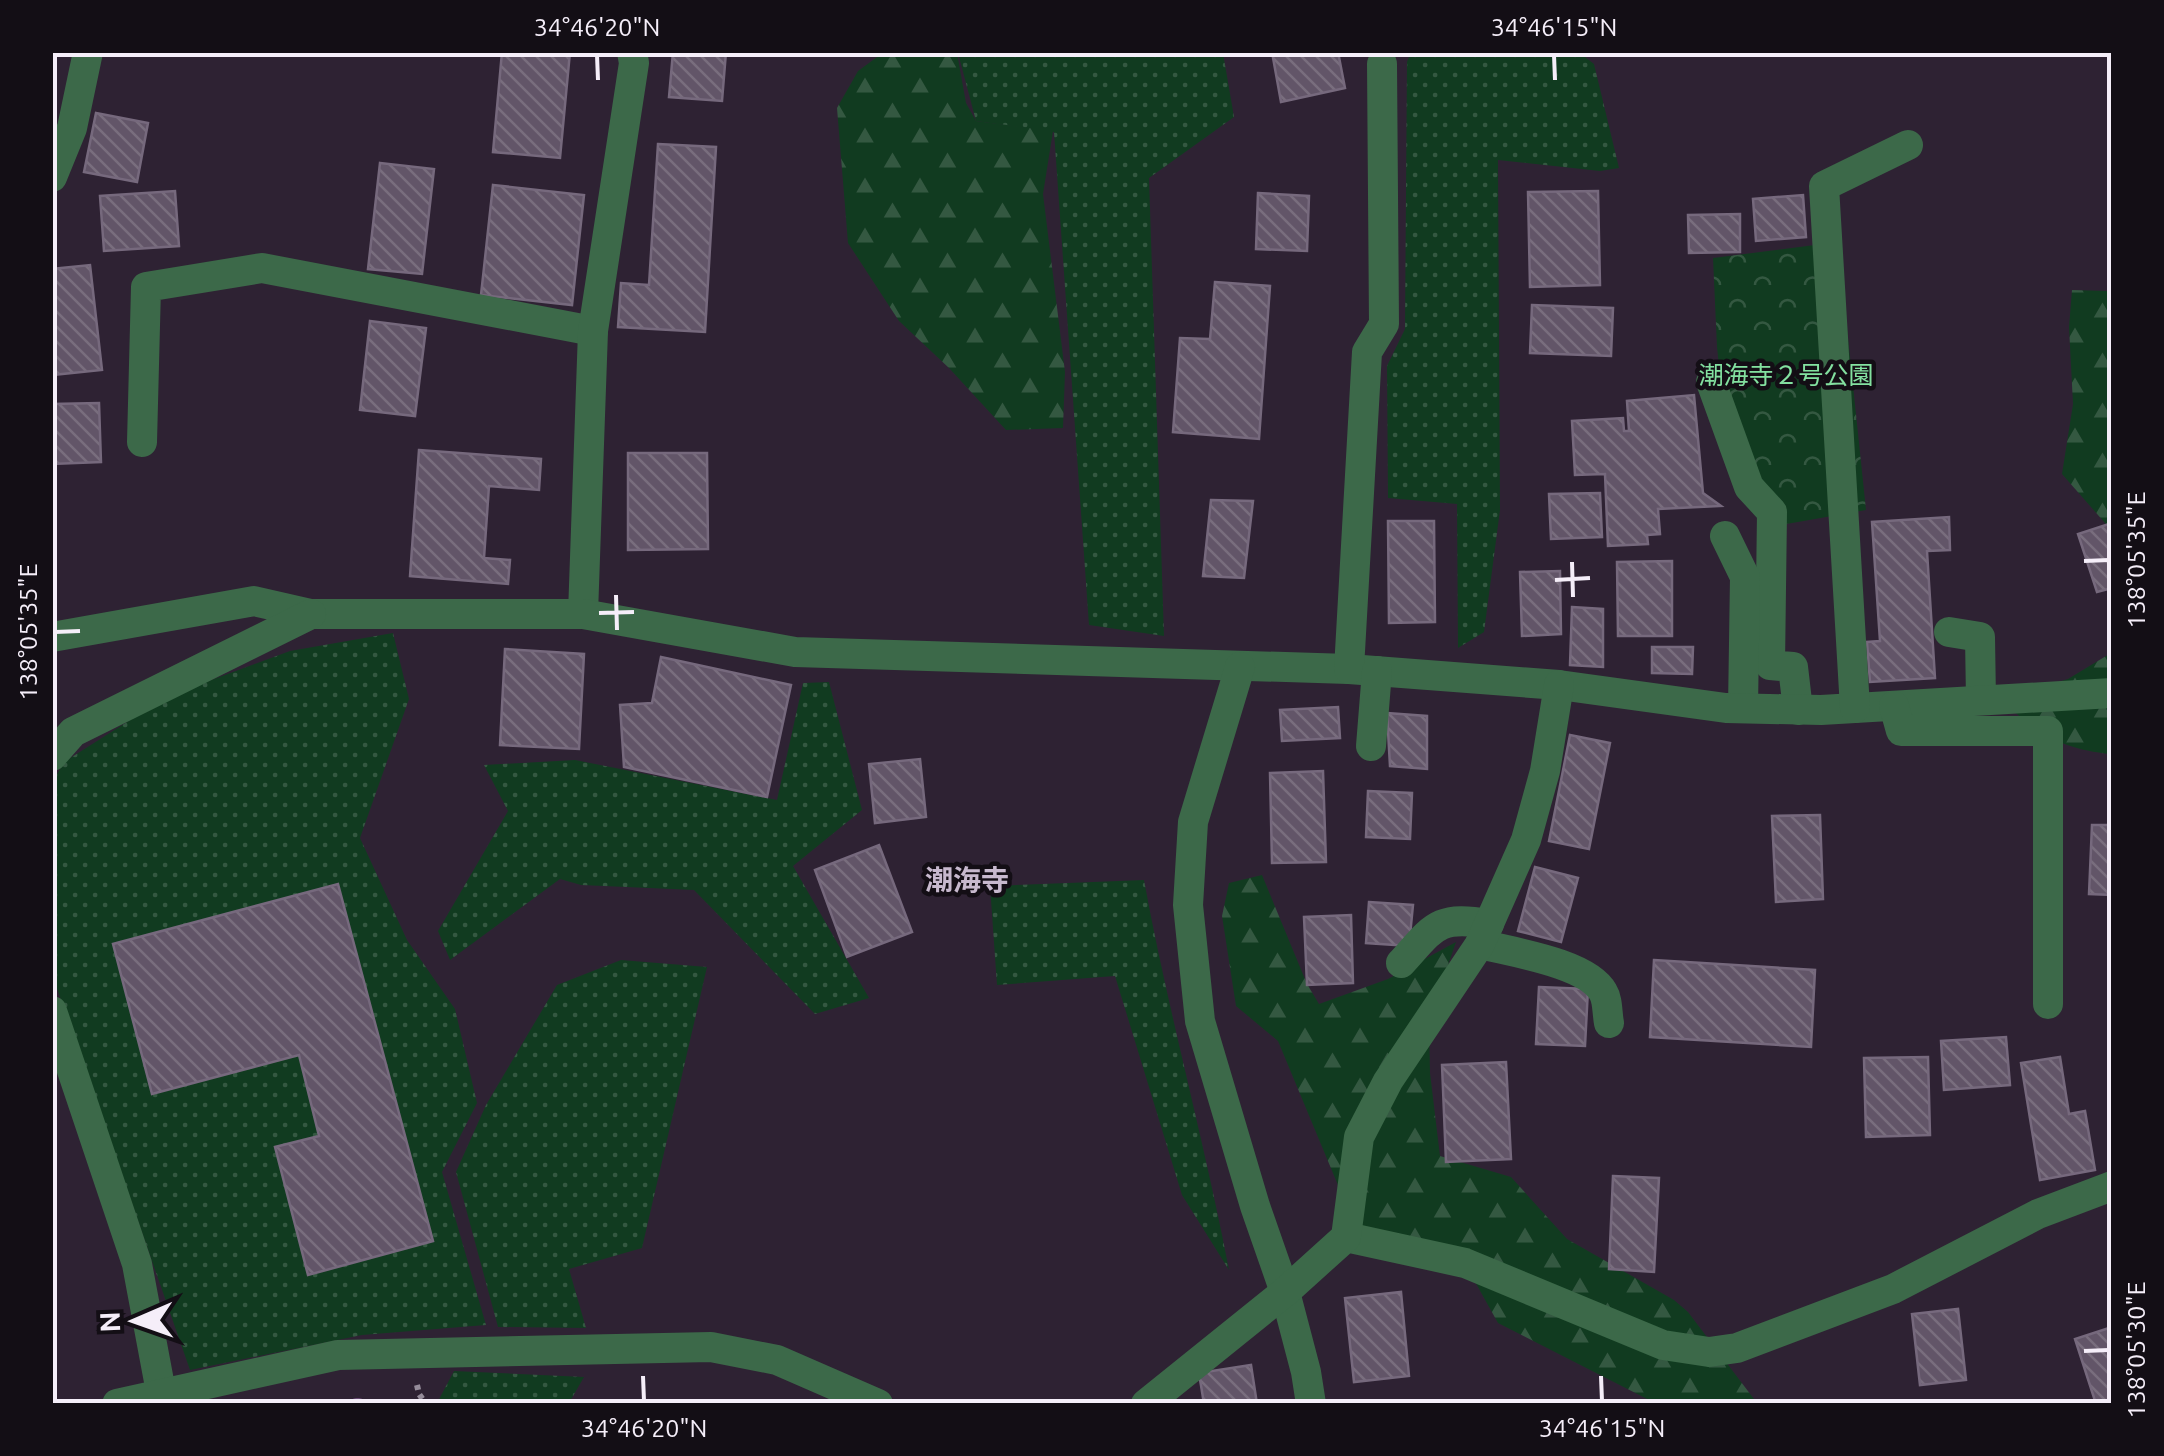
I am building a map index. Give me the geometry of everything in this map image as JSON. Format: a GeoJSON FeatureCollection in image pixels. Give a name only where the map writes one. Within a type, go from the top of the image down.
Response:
{"type":"FeatureCollection","features":[{"type":"Feature","properties":{"kind":"street"},"geometry":{"type":"LineString","coordinates":[[52,176],[72,128],[88,52]]}},
{"type":"Feature","properties":{"kind":"street"},"geometry":{"type":"LineString","coordinates":[[583,614],[593,331],[634,63],[632,52]]}},
{"type":"Feature","properties":{"kind":"street"},"geometry":{"type":"LineString","coordinates":[[1371,746],[1363,670],[1367,352],[1384,324],[1382,64]]}},
{"type":"Feature","properties":{"kind":"street"},"geometry":{"type":"LineString","coordinates":[[1855,708],[1824,186],[1908,145]]}},
{"type":"Feature","properties":{"kind":"street"},"geometry":{"type":"LineString","coordinates":[[142,442],[146,287],[262,268],[593,331]]}},
{"type":"Feature","properties":{"kind":"street"},"geometry":{"type":"LineString","coordinates":[[1711,382],[1749,487],[1772,512],[1770,665],[1793,667],[1798,710]]}},
{"type":"Feature","properties":{"kind":"street"},"geometry":{"type":"LineString","coordinates":[[1724,536],[1744,577],[1743,708]]}},
{"type":"Feature","properties":{"kind":"street"},"geometry":{"type":"LineString","coordinates":[[66,633],[254,601],[312,614],[583,614],[795,652],[1085,658],[1363,670],[1559,685],[1743,708],[1855,708],[2112,693]]}},
{"type":"Feature","properties":{"kind":"street"},"geometry":{"type":"LineString","coordinates":[[52,756],[73,732],[312,614]]}},
{"type":"Feature","properties":{"kind":"street"},"geometry":{"type":"LineString","coordinates":[[1949,632],[1980,637],[1980,700]]}},
{"type":"Feature","properties":{"kind":"street"},"geometry":{"type":"LineString","coordinates":[[1240,667],[1194,822],[1188,905],[1200,1021],[1285,1292],[1311,1404]]}},
{"type":"Feature","properties":{"kind":"street"},"geometry":{"type":"LineString","coordinates":[[1146,1404],[1285,1292],[1346,1237],[1359,1138],[1388,1081],[1484,934],[1526,840],[1544,771],[1559,685]]}},
{"type":"Feature","properties":{"kind":"street"},"geometry":{"type":"LineString","coordinates":[[1894,706],[1901,730],[2048,731],[2048,1004]]}},
{"type":"Feature","properties":{"kind":"street"},"geometry":{"type":"LineString","coordinates":[[1401,963],[1433,928],[1459,919],[1484,934],[1592,979],[1605,994],[1608,1023]]}},
{"type":"Feature","properties":{"kind":"street"},"geometry":{"type":"LineString","coordinates":[[52,1011],[137,1264],[161,1392]]}},
{"type":"Feature","properties":{"kind":"street"},"geometry":{"type":"LineString","coordinates":[[1346,1237],[1465,1264],[1663,1345],[1709,1352],[1737,1348],[1893,1289],[2038,1214],[2112,1186]]}},
{"type":"Feature","properties":{"kind":"street"},"geometry":{"type":"LineString","coordinates":[[117,1404],[338,1355],[711,1347],[777,1360],[878,1404]]}},
{"type":"Feature","properties":{"kind":"green space"},"geometry":{"type":"Polygon","coordinates":[[[884,52],[957,53],[966,103],[976,121],[1053,131],[1043,194],[1065,372],[1063,428],[1006,430],[899,321],[848,243],[837,108],[858,71],[884,52]]]}},
{"type":"Feature","properties":{"kind":"green space"},"geometry":{"type":"Polygon","coordinates":[[[1411,52],[1580,53],[1594,64],[1619,168],[1600,171],[1498,160],[1500,510],[1484,632],[1458,648],[1457,504],[1388,498],[1387,366],[1405,329],[1407,62],[1411,52]]]}},
{"type":"Feature","properties":{"kind":"green space"},"geometry":{"type":"Polygon","coordinates":[[[958,53],[1223,53],[1234,117],[1149,178],[1164,636],[1089,625],[1054,132],[976,121],[958,53]]]}},
{"type":"Feature","properties":{"kind":"green space","name":"潮海寺２号公園"},"geometry":{"type":"Polygon","coordinates":[[[1838,242],[1866,510],[1775,526],[1723,403],[1713,258],[1838,242]]]}},
{"type":"Feature","properties":{"kind":"green space"},"geometry":{"type":"Polygon","coordinates":[[[2072,290],[2108,291],[2112,297],[2111,539],[2105,523],[2062,474],[2073,404],[2069,327],[2072,290]]]}},
{"type":"Feature","properties":{"kind":"green space"},"geometry":{"type":"Polygon","coordinates":[[[393,633],[409,699],[360,838],[407,940],[455,1009],[477,1103],[442,1172],[486,1325],[362,1335],[190,1370],[53,977],[52,783],[64,762],[168,696],[290,651],[393,633]]]}},
{"type":"Feature","properties":{"kind":"green space"},"geometry":{"type":"Polygon","coordinates":[[[2111,653],[2111,754],[2051,738],[2001,699],[2068,679],[2111,653]]]}},
{"type":"Feature","properties":{"kind":"green space"},"geometry":{"type":"Polygon","coordinates":[[[829,682],[862,810],[793,866],[869,998],[815,1014],[694,890],[581,885],[560,879],[450,960],[438,931],[508,811],[484,765],[575,760],[777,800],[803,683],[829,682]]]}},
{"type":"Feature","properties":{"kind":"green space"},"geometry":{"type":"Polygon","coordinates":[[[1262,875],[1319,1004],[1388,979],[1456,942],[1429,1020],[1430,1073],[1440,1156],[1511,1177],[1567,1239],[1674,1300],[1688,1312],[1757,1403],[1655,1403],[1498,1323],[1469,1271],[1355,1226],[1278,1041],[1236,1006],[1222,916],[1229,883],[1262,875]]]}},
{"type":"Feature","properties":{"kind":"green space"},"geometry":{"type":"Polygon","coordinates":[[[1144,880],[1229,1270],[1182,1195],[1115,976],[997,985],[990,886],[1144,880]]]}},
{"type":"Feature","properties":{"kind":"green space"},"geometry":{"type":"Polygon","coordinates":[[[621,960],[707,967],[642,1248],[569,1269],[586,1328],[498,1327],[456,1172],[486,1105],[557,985],[621,960]]]}},
{"type":"Feature","properties":{"kind":"green space"},"geometry":{"type":"Polygon","coordinates":[[[454,1371],[584,1377],[569,1403],[437,1403],[454,1371]]]}},
{"type":"Feature","properties":{"kind":"building"},"geometry":{"type":"Polygon","coordinates":[[[502,52],[570,52],[560,158],[493,152],[502,52]]]}},
{"type":"Feature","properties":{"kind":"building"},"geometry":{"type":"Polygon","coordinates":[[[673,52],[726,52],[722,101],[669,97],[673,52]]]}},
{"type":"Feature","properties":{"kind":"building"},"geometry":{"type":"Polygon","coordinates":[[[1272,52],[1338,52],[1345,88],[1281,102],[1272,52]]]}},
{"type":"Feature","properties":{"kind":"building"},"geometry":{"type":"Polygon","coordinates":[[[96,113],[148,123],[137,182],[84,172],[96,113]]]}},
{"type":"Feature","properties":{"kind":"building"},"geometry":{"type":"Polygon","coordinates":[[[658,144],[716,147],[705,332],[618,327],[621,283],[649,285],[658,144]]]}},
{"type":"Feature","properties":{"kind":"building"},"geometry":{"type":"Polygon","coordinates":[[[380,163],[434,169],[422,274],[368,269],[380,163]]]}},
{"type":"Feature","properties":{"kind":"building"},"geometry":{"type":"Polygon","coordinates":[[[493,185],[584,195],[572,305],[481,295],[493,185]]]}},
{"type":"Feature","properties":{"kind":"building"},"geometry":{"type":"Polygon","coordinates":[[[175,191],[179,246],[104,251],[100,196],[175,191]]]}},
{"type":"Feature","properties":{"kind":"building"},"geometry":{"type":"Polygon","coordinates":[[[1598,191],[1600,285],[1530,287],[1528,192],[1598,191]]]}},
{"type":"Feature","properties":{"kind":"building"},"geometry":{"type":"Polygon","coordinates":[[[1258,193],[1309,196],[1307,251],[1256,249],[1258,193]]]}},
{"type":"Feature","properties":{"kind":"building"},"geometry":{"type":"Polygon","coordinates":[[[1803,195],[1806,237],[1756,241],[1753,199],[1803,195]]]}},
{"type":"Feature","properties":{"kind":"building"},"geometry":{"type":"Polygon","coordinates":[[[1740,214],[1740,252],[1689,253],[1688,215],[1740,214]]]}},
{"type":"Feature","properties":{"kind":"building"},"geometry":{"type":"Polygon","coordinates":[[[90,265],[102,370],[52,375],[52,269],[90,265]]]}},
{"type":"Feature","properties":{"kind":"building"},"geometry":{"type":"Polygon","coordinates":[[[1215,282],[1270,286],[1259,439],[1173,432],[1180,338],[1210,339],[1215,282]]]}},
{"type":"Feature","properties":{"kind":"building"},"geometry":{"type":"Polygon","coordinates":[[[1532,305],[1613,308],[1611,356],[1530,353],[1532,305]]]}},
{"type":"Feature","properties":{"kind":"building"},"geometry":{"type":"Polygon","coordinates":[[[370,321],[426,328],[415,416],[360,410],[370,321]]]}},
{"type":"Feature","properties":{"kind":"building"},"geometry":{"type":"Polygon","coordinates":[[[1694,395],[1703,493],[1721,506],[1658,509],[1660,534],[1647,535],[1648,544],[1608,546],[1605,474],[1575,475],[1572,421],[1623,418],[1624,431],[1629,431],[1627,401],[1694,395]]]}},
{"type":"Feature","properties":{"kind":"building"},"geometry":{"type":"Polygon","coordinates":[[[99,403],[101,462],[52,464],[52,404],[99,403]]]}},
{"type":"Feature","properties":{"kind":"building"},"geometry":{"type":"Polygon","coordinates":[[[419,450],[541,459],[539,490],[489,486],[484,558],[510,560],[508,584],[410,576],[419,450]]]}},
{"type":"Feature","properties":{"kind":"building"},"geometry":{"type":"Polygon","coordinates":[[[628,453],[707,453],[708,549],[628,550],[628,453]]]}},
{"type":"Feature","properties":{"kind":"building"},"geometry":{"type":"Polygon","coordinates":[[[1600,493],[1602,537],[1551,539],[1549,494],[1600,493]]]}},
{"type":"Feature","properties":{"kind":"building"},"geometry":{"type":"Polygon","coordinates":[[[1211,500],[1253,501],[1244,578],[1203,576],[1211,500]]]}},
{"type":"Feature","properties":{"kind":"building"},"geometry":{"type":"Polygon","coordinates":[[[1949,517],[1950,550],[1927,551],[1935,678],[1870,682],[1867,642],[1880,641],[1872,522],[1949,517]]]}},
{"type":"Feature","properties":{"kind":"building"},"geometry":{"type":"Polygon","coordinates":[[[1388,521],[1434,521],[1435,622],[1389,623],[1388,521]]]}},
{"type":"Feature","properties":{"kind":"building"},"geometry":{"type":"Polygon","coordinates":[[[2112,523],[2112,588],[2097,592],[2078,534],[2112,523]]]}},
{"type":"Feature","properties":{"kind":"building"},"geometry":{"type":"Polygon","coordinates":[[[1672,561],[1672,636],[1618,636],[1617,562],[1672,561]]]}},
{"type":"Feature","properties":{"kind":"building"},"geometry":{"type":"Polygon","coordinates":[[[1560,571],[1561,634],[1522,636],[1520,572],[1560,571]]]}},
{"type":"Feature","properties":{"kind":"building"},"geometry":{"type":"Polygon","coordinates":[[[1572,607],[1603,609],[1603,667],[1570,665],[1572,607]]]}},
{"type":"Feature","properties":{"kind":"building"},"geometry":{"type":"Polygon","coordinates":[[[1652,647],[1693,647],[1692,674],[1652,673],[1652,647]]]}},
{"type":"Feature","properties":{"kind":"building"},"geometry":{"type":"Polygon","coordinates":[[[505,649],[584,654],[579,749],[500,745],[505,649]]]}},
{"type":"Feature","properties":{"kind":"building"},"geometry":{"type":"Polygon","coordinates":[[[661,657],[791,685],[767,797],[624,767],[620,705],[652,703],[661,657]]]}},
{"type":"Feature","properties":{"kind":"building"},"geometry":{"type":"Polygon","coordinates":[[[1338,707],[1340,738],[1282,741],[1280,710],[1338,707]]]}},
{"type":"Feature","properties":{"kind":"building"},"geometry":{"type":"Polygon","coordinates":[[[1387,713],[1427,716],[1427,769],[1390,766],[1387,713]]]}},
{"type":"Feature","properties":{"kind":"building"},"geometry":{"type":"Polygon","coordinates":[[[1570,735],[1610,743],[1589,849],[1549,841],[1570,735]]]}},
{"type":"Feature","properties":{"kind":"building"},"geometry":{"type":"Polygon","coordinates":[[[920,759],[926,817],[875,823],[869,764],[920,759]]]}},
{"type":"Feature","properties":{"kind":"building"},"geometry":{"type":"Polygon","coordinates":[[[1323,771],[1326,862],[1272,863],[1270,773],[1323,771]]]}},
{"type":"Feature","properties":{"kind":"building"},"geometry":{"type":"Polygon","coordinates":[[[1368,791],[1412,793],[1410,839],[1366,837],[1368,791]]]}},
{"type":"Feature","properties":{"kind":"building"},"geometry":{"type":"Polygon","coordinates":[[[1820,815],[1823,899],[1776,902],[1772,816],[1820,815]]]}},
{"type":"Feature","properties":{"kind":"building"},"geometry":{"type":"Polygon","coordinates":[[[2092,825],[2112,825],[2112,895],[2089,894],[2092,825]]]}},
{"type":"Feature","properties":{"kind":"building"},"geometry":{"type":"Polygon","coordinates":[[[879,845],[912,932],[847,957],[815,870],[879,845]]]}},
{"type":"Feature","properties":{"kind":"building"},"geometry":{"type":"Polygon","coordinates":[[[1535,867],[1578,878],[1561,942],[1518,931],[1535,867]]]}},
{"type":"Feature","properties":{"kind":"building"},"geometry":{"type":"Polygon","coordinates":[[[338,884],[433,1241],[308,1275],[275,1147],[319,1136],[299,1055],[152,1094],[113,944],[338,884]]]}},
{"type":"Feature","properties":{"kind":"building"},"geometry":{"type":"Polygon","coordinates":[[[1369,902],[1413,905],[1409,946],[1366,943],[1369,902]]]}},
{"type":"Feature","properties":{"kind":"building"},"geometry":{"type":"Polygon","coordinates":[[[1351,915],[1353,983],[1307,985],[1304,917],[1351,915]]]}},
{"type":"Feature","properties":{"kind":"building"},"geometry":{"type":"Polygon","coordinates":[[[1654,960],[1815,970],[1811,1047],[1650,1037],[1654,960]]]}},
{"type":"Feature","properties":{"kind":"building"},"geometry":{"type":"Polygon","coordinates":[[[1539,987],[1588,989],[1585,1046],[1536,1044],[1539,987]]]}},
{"type":"Feature","properties":{"kind":"building"},"geometry":{"type":"Polygon","coordinates":[[[2006,1037],[2010,1085],[1944,1090],[1941,1041],[2006,1037]]]}},
{"type":"Feature","properties":{"kind":"building"},"geometry":{"type":"Polygon","coordinates":[[[1928,1057],[1930,1135],[1866,1137],[1864,1058],[1928,1057]]]}},
{"type":"Feature","properties":{"kind":"building"},"geometry":{"type":"Polygon","coordinates":[[[2060,1057],[2069,1114],[2085,1111],[2095,1170],[2040,1180],[2021,1063],[2060,1057]]]}},
{"type":"Feature","properties":{"kind":"building"},"geometry":{"type":"Polygon","coordinates":[[[1506,1062],[1511,1159],[1446,1162],[1442,1065],[1506,1062]]]}},
{"type":"Feature","properties":{"kind":"building"},"geometry":{"type":"Polygon","coordinates":[[[1613,1176],[1659,1178],[1654,1272],[1609,1269],[1613,1176]]]}},
{"type":"Feature","properties":{"kind":"building"},"geometry":{"type":"Polygon","coordinates":[[[1401,1292],[1409,1376],[1354,1382],[1345,1298],[1401,1292]]]}},
{"type":"Feature","properties":{"kind":"building"},"geometry":{"type":"Polygon","coordinates":[[[1958,1309],[1966,1380],[1920,1385],[1912,1314],[1958,1309]]]}},
{"type":"Feature","properties":{"kind":"building"},"geometry":{"type":"Polygon","coordinates":[[[2112,1327],[2112,1404],[2096,1404],[2075,1339],[2112,1327]]]}},
{"type":"Feature","properties":{"kind":"building"},"geometry":{"type":"Polygon","coordinates":[[[1251,1365],[1257,1404],[1204,1404],[1199,1373],[1251,1365]]]}},
{"type":"Feature","properties":{"kind":"district","name":"潮海寺"},"geometry":{"type":"Point","coordinates":[967,879]}}]}
